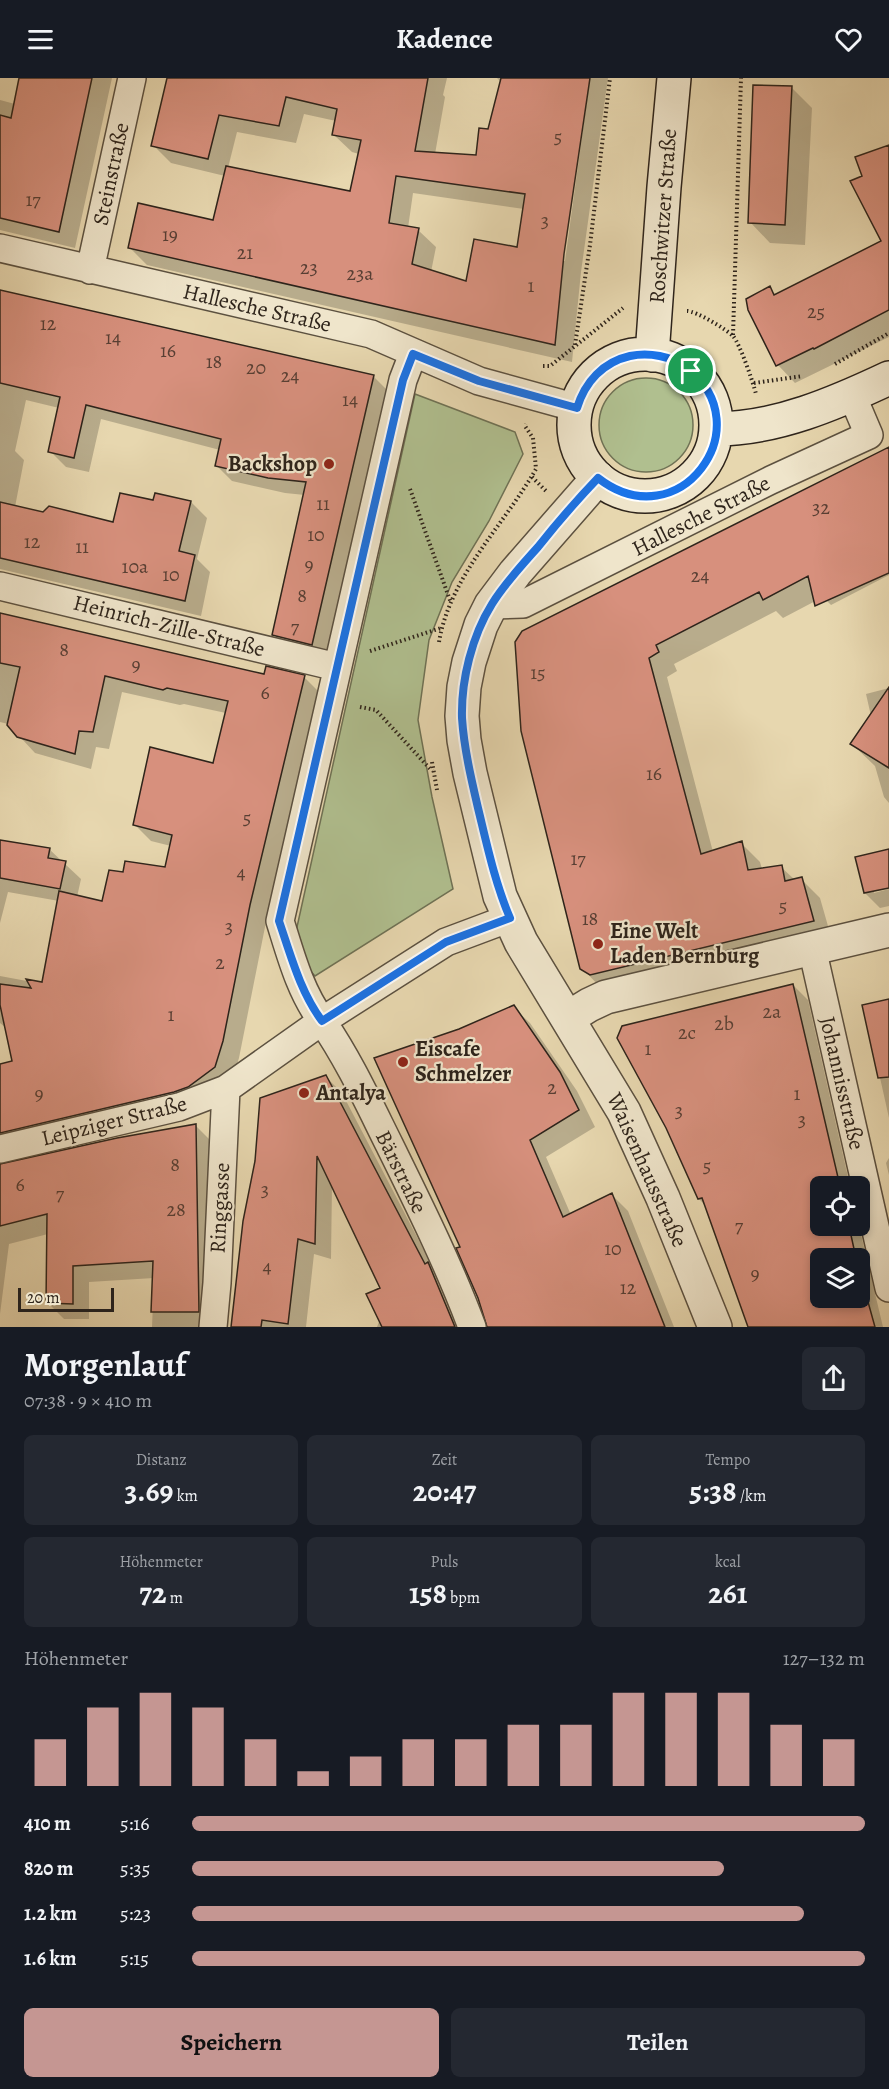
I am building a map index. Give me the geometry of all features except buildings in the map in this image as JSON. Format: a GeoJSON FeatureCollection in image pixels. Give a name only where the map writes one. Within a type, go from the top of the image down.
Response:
{"type":"FeatureCollection","features":[{"type":"Feature","properties":{"kind":"street","name":"Steinstraße"},"geometry":{"type":"LineString","coordinates":[[90,270],[132,78]]}},
{"type":"Feature","properties":{"kind":"street","name":"Roschwitzer Straße"},"geometry":{"type":"LineString","coordinates":[[652,354],[674,78]]}},
{"type":"Feature","properties":{"kind":"street","name":"Hallesche Straße"},"geometry":{"type":"LineString","coordinates":[[0,248],[371,334],[479,381],[577,408]]}},
{"type":"Feature","properties":{"kind":"street","name":"Bärstraße"},"geometry":{"type":"LineString","coordinates":[[413,354],[403,380],[390,435],[279,921],[300,985],[342,1050],[404,1176],[472,1327]]}},
{"type":"Feature","properties":{"kind":"street"},"geometry":{"type":"LineString","coordinates":[[652,354],[683,365],[699,379],[714,407],[716,429],[712,449],[703,466],[690,481],[672,491],[653,496],[633,495],[614,489],[598,478],[586,463],[578,446],[575,427],[577,408],[584,389],[605,367],[632,355],[652,354]]}},
{"type":"Feature","properties":{"kind":"street"},"geometry":{"type":"LineString","coordinates":[[716,429],[730,429],[789,418],[820,408],[889,378]]}},
{"type":"Feature","properties":{"kind":"street","name":"Hallesche Straße"},"geometry":{"type":"LineString","coordinates":[[491,605],[523,604],[771,480],[869,435],[852,395]]}},
{"type":"Feature","properties":{"kind":"street","name":"Waisenhausstraße"},"geometry":{"type":"LineString","coordinates":[[598,478],[515,573],[491,605],[481,625],[469,662],[462,716],[470,773],[500,896],[521,942],[599,1068],[634,1132],[715,1327]]}},
{"type":"Feature","properties":{"kind":"street","name":"Heinrich-Zille-Straße"},"geometry":{"type":"LineString","coordinates":[[0,586],[337,667]]}},
{"type":"Feature","properties":{"kind":"street","name":"Leipziger Straße"},"geometry":{"type":"LineString","coordinates":[[0,1149],[179,1107],[226,1089],[322,1021],[446,942],[510,918]]}},
{"type":"Feature","properties":{"kind":"street"},"geometry":{"type":"LineString","coordinates":[[568,1018],[606,997],[889,930]]}},
{"type":"Feature","properties":{"kind":"street","name":"Johannisstraße"},"geometry":{"type":"LineString","coordinates":[[812,948],[889,1288]]}},
{"type":"Feature","properties":{"kind":"street","name":"Ringgasse"},"geometry":{"type":"LineString","coordinates":[[213,1327],[226,1089]]}},
{"type":"Feature","properties":{"kind":"path"},"geometry":{"type":"LineString","coordinates":[[575,345],[590,245],[610,78]]}},
{"type":"Feature","properties":{"kind":"path"},"geometry":{"type":"LineString","coordinates":[[733,336],[741,78]]}},
{"type":"Feature","properties":{"kind":"path"},"geometry":{"type":"LineString","coordinates":[[830,367],[889,333]]}},
{"type":"Feature","properties":{"kind":"path"},"geometry":{"type":"LineString","coordinates":[[754,383],[809,375]]}},
{"type":"Feature","properties":{"kind":"path"},"geometry":{"type":"LineString","coordinates":[[390,435],[451,603]]}},
{"type":"Feature","properties":{"kind":"path"},"geometry":{"type":"LineString","coordinates":[[337,667],[362,653],[441,628]]}},
{"type":"Feature","properties":{"kind":"path"},"geometry":{"type":"LineString","coordinates":[[329,702],[376,710],[433,772]]}},
{"type":"Feature","properties":{"kind":"green space"},"geometry":{"type":"Polygon","coordinates":[[[646,378],[664,382],[679,392],[689,407],[693,425],[689,443],[679,458],[664,468],[646,472],[628,468],[613,458],[603,443],[599,425],[603,407],[613,392],[628,382],[646,378]]]}},
{"type":"Feature","properties":{"kind":"green space"},"geometry":{"type":"Polygon","coordinates":[[[415,394],[515,432],[523,454],[489,521],[452,582],[429,640],[418,720],[432,797],[453,889],[315,976],[303,963],[295,936],[415,394]]]}},
{"type":"Feature","properties":{"kind":"place","name":"Backshop"},"geometry":{"type":"Point","coordinates":[329,464]}},
{"type":"Feature","properties":{"kind":"place","name":"Eine Welt Laden Bernburg"},"geometry":{"type":"Point","coordinates":[598,944]}},
{"type":"Feature","properties":{"kind":"place","name":"Eiscafe Schmelzer"},"geometry":{"type":"Point","coordinates":[403,1062]}},
{"type":"Feature","properties":{"kind":"place","name":"Antalya"},"geometry":{"type":"Point","coordinates":[304,1093]}},
{"type":"Feature","properties":{"kind":"route"},"geometry":{"type":"LineString","coordinates":[[413,354],[479,381],[577,408],[584,389],[597,373],[622,358],[642,354],[663,356],[691,371],[711,397],[716,418],[712,449],[697,474],[681,487],[653,496],[624,493],[598,478],[550,531],[501,591],[491,605],[475,640],[464,687],[462,716],[464,740],[500,896],[510,918],[446,942],[322,1021],[300,985],[279,921],[403,380],[413,354]]}}]}
